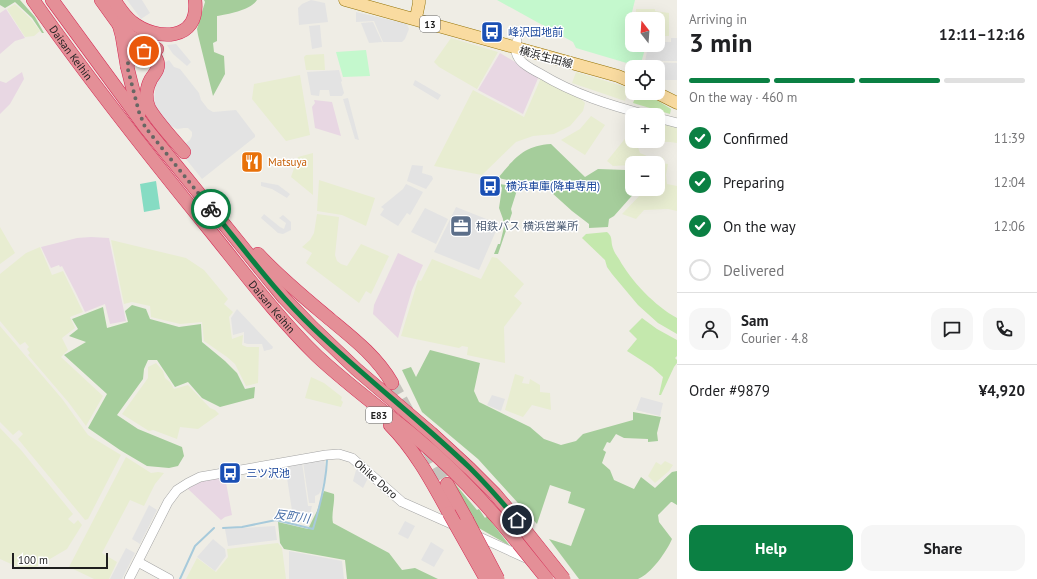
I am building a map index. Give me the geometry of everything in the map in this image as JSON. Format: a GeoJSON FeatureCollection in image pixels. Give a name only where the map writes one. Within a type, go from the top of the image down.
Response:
{"type":"FeatureCollection","features":[{"type":"Feature","properties":{"kind":"highway","name":"Daisan Keihin"},"geometry":{"type":"LineString","coordinates":[[33,0],[98,89],[167,178],[316,355],[447,465],[492,511],[547,579]]}},
{"type":"Feature","properties":{"kind":"highway","name":"Daisan Keihin"},"geometry":{"type":"LineString","coordinates":[[52,0],[145,127],[268,279],[298,313],[356,369],[431,433],[470,469],[495,494],[564,579]]}},
{"type":"Feature","properties":{"kind":"highway"},"geometry":{"type":"LineString","coordinates":[[101,0],[119,25],[131,37],[157,49],[166,62]]}},
{"type":"Feature","properties":{"kind":"highway"},"geometry":{"type":"LineString","coordinates":[[114,0],[131,22],[145,30],[159,35],[172,35],[181,31],[192,23],[195,17],[196,0]]}},
{"type":"Feature","properties":{"kind":"highway"},"geometry":{"type":"LineString","coordinates":[[119,25],[127,66],[139,112],[145,127]]}},
{"type":"Feature","properties":{"kind":"highway"},"geometry":{"type":"LineString","coordinates":[[127,66],[129,60],[138,52],[150,52],[154,56],[158,65],[157,71],[147,87],[147,102],[154,115],[184,152]]}},
{"type":"Feature","properties":{"kind":"highway","name":"E83"},"geometry":{"type":"LineString","coordinates":[[201,196],[277,273],[365,348],[377,360],[392,383]]}},
{"type":"Feature","properties":{"kind":"highway","name":"E83"},"geometry":{"type":"LineString","coordinates":[[294,330],[315,357],[383,418],[406,442],[418,459],[486,579]]}},
{"type":"Feature","properties":{"kind":"highway"},"geometry":{"type":"LineString","coordinates":[[447,484],[498,579]]}},
{"type":"Feature","properties":{"kind":"main road","name":"横浜生田線"},"geometry":{"type":"LineString","coordinates":[[345,0],[625,72]]}},
{"type":"Feature","properties":{"kind":"main road","name":"横浜生田線"},"geometry":{"type":"LineString","coordinates":[[370,0],[417,13],[625,79]]}},
{"type":"Feature","properties":{"kind":"main road","name":"13"},"geometry":{"type":"LineString","coordinates":[[417,13],[420,3],[419,0]]}},
{"type":"Feature","properties":{"kind":"main road"},"geometry":{"type":"LineString","coordinates":[[665,89],[677,95]]}},
{"type":"Feature","properties":{"kind":"main road"},"geometry":{"type":"LineString","coordinates":[[665,97],[677,103]]}},
{"type":"Feature","properties":{"kind":"street"},"geometry":{"type":"LineString","coordinates":[[516,44],[518,57],[523,63],[558,84],[577,93],[625,109]]}},
{"type":"Feature","properties":{"kind":"street"},"geometry":{"type":"LineString","coordinates":[[665,120],[677,123]]}},
{"type":"Feature","properties":{"kind":"street","name":"Ohike Doro"},"geometry":{"type":"LineString","coordinates":[[129,579],[168,502],[177,490],[188,483],[200,477],[339,454],[348,456],[357,462],[402,502],[570,579]]}},
{"type":"Feature","properties":{"kind":"street"},"geometry":{"type":"LineString","coordinates":[[138,562],[169,579]]}},
{"type":"Feature","properties":{"kind":"shaded area"},"geometry":{"type":"Polygon","coordinates":[[[127,0],[142,0],[150,13],[141,19],[127,0]]]}},
{"type":"Feature","properties":{"kind":"shaded area"},"geometry":{"type":"Polygon","coordinates":[[[311,0],[325,3],[328,22],[299,25],[298,8],[302,4],[311,0]]]}},
{"type":"Feature","properties":{"kind":"shaded area"},"geometry":{"type":"Polygon","coordinates":[[[6,9],[25,38],[15,41],[0,54],[0,13],[6,9]]]}},
{"type":"Feature","properties":{"kind":"shaded area"},"geometry":{"type":"Polygon","coordinates":[[[356,12],[407,24],[409,29],[405,39],[402,42],[383,42],[374,21],[356,22],[356,12]]]}},
{"type":"Feature","properties":{"kind":"shaded area"},"geometry":{"type":"Polygon","coordinates":[[[373,22],[382,42],[369,43],[361,23],[373,22]]]}},
{"type":"Feature","properties":{"kind":"shaded area"},"geometry":{"type":"Polygon","coordinates":[[[320,25],[322,47],[312,49],[309,26],[320,25]]]}},
{"type":"Feature","properties":{"kind":"shaded area"},"geometry":{"type":"Polygon","coordinates":[[[671,38],[677,38],[677,61],[645,60],[647,52],[665,52],[665,42],[671,42],[671,38]]]}},
{"type":"Feature","properties":{"kind":"shaded area"},"geometry":{"type":"Polygon","coordinates":[[[176,44],[191,62],[187,66],[173,54],[167,45],[176,44]]]}},
{"type":"Feature","properties":{"kind":"shaded area"},"geometry":{"type":"Polygon","coordinates":[[[500,53],[539,76],[523,114],[478,90],[500,53]]]}},
{"type":"Feature","properties":{"kind":"shaded area"},"geometry":{"type":"Polygon","coordinates":[[[169,60],[174,67],[180,69],[199,93],[201,100],[208,109],[213,112],[236,110],[255,135],[255,137],[202,179],[178,149],[190,140],[192,132],[188,128],[177,129],[169,125],[155,108],[154,102],[156,81],[161,65],[169,60]]]}},
{"type":"Feature","properties":{"kind":"shaded area"},"geometry":{"type":"Polygon","coordinates":[[[665,63],[677,63],[677,80],[665,80],[665,63]]]}},
{"type":"Feature","properties":{"kind":"shaded area"},"geometry":{"type":"Polygon","coordinates":[[[339,70],[344,93],[342,96],[330,96],[329,90],[320,90],[319,96],[311,95],[307,72],[339,70]]]}},
{"type":"Feature","properties":{"kind":"shaded area"},"geometry":{"type":"Polygon","coordinates":[[[22,72],[24,79],[10,104],[0,114],[0,81],[6,83],[22,72]]]}},
{"type":"Feature","properties":{"kind":"shaded area"},"geometry":{"type":"Polygon","coordinates":[[[415,80],[441,95],[438,100],[413,85],[415,80]]]}},
{"type":"Feature","properties":{"kind":"shaded area"},"geometry":{"type":"Polygon","coordinates":[[[348,98],[359,140],[355,139],[343,99],[348,98]]]}},
{"type":"Feature","properties":{"kind":"shaded area"},"geometry":{"type":"Polygon","coordinates":[[[314,100],[332,102],[341,136],[315,128],[312,107],[315,103],[314,100]]]}},
{"type":"Feature","properties":{"kind":"shaded area"},"geometry":{"type":"Polygon","coordinates":[[[412,165],[423,166],[422,173],[432,176],[433,179],[426,189],[407,181],[412,165]]]}},
{"type":"Feature","properties":{"kind":"shaded area"},"geometry":{"type":"Polygon","coordinates":[[[261,182],[278,185],[290,194],[287,198],[272,189],[261,186],[261,182]]]}},
{"type":"Feature","properties":{"kind":"shaded area"},"geometry":{"type":"Polygon","coordinates":[[[406,184],[423,192],[410,215],[407,213],[398,226],[380,215],[384,209],[381,207],[403,189],[406,184]]]}},
{"type":"Feature","properties":{"kind":"shaded area"},"geometry":{"type":"Polygon","coordinates":[[[456,207],[499,224],[479,270],[434,252],[456,207]]]}},
{"type":"Feature","properties":{"kind":"shaded area"},"geometry":{"type":"Polygon","coordinates":[[[425,208],[448,219],[436,244],[411,232],[425,208]]]}},
{"type":"Feature","properties":{"kind":"shaded area"},"geometry":{"type":"Polygon","coordinates":[[[264,214],[284,229],[286,223],[279,218],[283,215],[291,222],[291,230],[283,234],[278,233],[261,218],[264,214]]]}},
{"type":"Feature","properties":{"kind":"shaded area"},"geometry":{"type":"Polygon","coordinates":[[[77,238],[109,238],[126,321],[110,324],[105,304],[85,312],[62,266],[60,267],[59,265],[51,268],[41,247],[77,238]]]}},
{"type":"Feature","properties":{"kind":"shaded area"},"geometry":{"type":"Polygon","coordinates":[[[398,253],[423,265],[412,290],[398,338],[373,314],[374,305],[398,253]]]}},
{"type":"Feature","properties":{"kind":"shaded area"},"geometry":{"type":"Polygon","coordinates":[[[237,309],[273,347],[272,349],[264,351],[262,344],[244,343],[244,332],[233,335],[231,318],[237,309]]]}},
{"type":"Feature","properties":{"kind":"shaded area"},"geometry":{"type":"Polygon","coordinates":[[[492,395],[505,399],[501,411],[487,405],[492,395]]]}},
{"type":"Feature","properties":{"kind":"shaded area"},"geometry":{"type":"Polygon","coordinates":[[[641,397],[663,403],[660,416],[636,410],[641,397]]]}},
{"type":"Feature","properties":{"kind":"shaded area"},"geometry":{"type":"Polygon","coordinates":[[[324,458],[326,472],[322,488],[319,494],[315,496],[315,503],[309,503],[303,462],[324,458]]]}},
{"type":"Feature","properties":{"kind":"shaded area"},"geometry":{"type":"Polygon","coordinates":[[[302,462],[308,506],[312,506],[309,519],[293,517],[285,465],[302,462]]]}},
{"type":"Feature","properties":{"kind":"shaded area"},"geometry":{"type":"Polygon","coordinates":[[[356,470],[360,470],[368,478],[363,488],[353,481],[356,470]]]}},
{"type":"Feature","properties":{"kind":"shaded area"},"geometry":{"type":"Polygon","coordinates":[[[225,477],[232,515],[221,520],[188,489],[203,481],[225,477]]]}},
{"type":"Feature","properties":{"kind":"shaded area"},"geometry":{"type":"Polygon","coordinates":[[[149,505],[157,510],[140,544],[132,539],[149,505]]]}},
{"type":"Feature","properties":{"kind":"shaded area"},"geometry":{"type":"Polygon","coordinates":[[[405,521],[415,526],[408,539],[398,534],[405,521]]]}},
{"type":"Feature","properties":{"kind":"shaded area"},"geometry":{"type":"Polygon","coordinates":[[[275,526],[277,540],[228,546],[225,529],[275,526]]]}},
{"type":"Feature","properties":{"kind":"shaded area"},"geometry":{"type":"Polygon","coordinates":[[[213,539],[225,549],[226,556],[215,571],[197,557],[213,539]]]}},
{"type":"Feature","properties":{"kind":"shaded area"},"geometry":{"type":"Polygon","coordinates":[[[431,542],[444,550],[434,567],[421,560],[431,542]]]}},
{"type":"Feature","properties":{"kind":"shaded area"},"geometry":{"type":"Polygon","coordinates":[[[126,548],[135,553],[122,579],[110,579],[126,548]]]}},
{"type":"Feature","properties":{"kind":"shaded area"},"geometry":{"type":"Polygon","coordinates":[[[289,551],[342,561],[344,579],[289,579],[289,551]]]}},
{"type":"Feature","properties":{"kind":"green space"},"geometry":{"type":"Polygon","coordinates":[[[0,0],[20,0],[35,17],[44,33],[42,33],[32,18],[15,2],[5,8],[0,5],[0,0]]]}},
{"type":"Feature","properties":{"kind":"green space"},"geometry":{"type":"Polygon","coordinates":[[[204,0],[257,0],[245,9],[217,16],[217,41],[213,43],[214,52],[224,56],[225,74],[213,96],[197,29],[205,2],[204,0]]]}},
{"type":"Feature","properties":{"kind":"green space"},"geometry":{"type":"Polygon","coordinates":[[[497,0],[635,0],[632,12],[625,12],[625,52],[644,52],[642,60],[625,60],[625,63],[576,48],[573,42],[497,0]]]}},
{"type":"Feature","properties":{"kind":"green space"},"geometry":{"type":"Polygon","coordinates":[[[15,4],[30,18],[40,31],[34,36],[25,37],[7,9],[15,4]]]}},
{"type":"Feature","properties":{"kind":"green space"},"geometry":{"type":"Polygon","coordinates":[[[636,9],[655,9],[655,11],[662,12],[636,12],[636,9]]]}},
{"type":"Feature","properties":{"kind":"green space"},"geometry":{"type":"Polygon","coordinates":[[[665,12],[669,13],[669,36],[665,36],[665,12]]]}},
{"type":"Feature","properties":{"kind":"green space"},"geometry":{"type":"Polygon","coordinates":[[[451,38],[498,52],[477,89],[439,67],[434,62],[451,38]]]}},
{"type":"Feature","properties":{"kind":"green space"},"geometry":{"type":"Polygon","coordinates":[[[366,50],[370,76],[343,77],[336,52],[366,50]]]}},
{"type":"Feature","properties":{"kind":"green space"},"geometry":{"type":"Polygon","coordinates":[[[324,54],[325,70],[306,70],[304,57],[306,55],[324,54]]]}},
{"type":"Feature","properties":{"kind":"green space"},"geometry":{"type":"Polygon","coordinates":[[[576,72],[625,87],[625,101],[572,83],[576,72]]]}},
{"type":"Feature","properties":{"kind":"green space"},"geometry":{"type":"Polygon","coordinates":[[[300,75],[310,135],[286,141],[252,99],[254,84],[300,75]]]}},
{"type":"Feature","properties":{"kind":"green space"},"geometry":{"type":"Polygon","coordinates":[[[541,78],[581,99],[585,103],[583,111],[570,126],[554,134],[533,136],[516,142],[482,175],[434,166],[473,90],[524,117],[541,78]]]}},
{"type":"Feature","properties":{"kind":"green space"},"geometry":{"type":"Polygon","coordinates":[[[634,100],[657,100],[671,109],[670,114],[665,113],[665,108],[650,108],[633,103],[634,100]]]}},
{"type":"Feature","properties":{"kind":"green space"},"geometry":{"type":"Polygon","coordinates":[[[591,116],[605,125],[585,155],[561,140],[580,129],[591,116]]]}},
{"type":"Feature","properties":{"kind":"green space"},"geometry":{"type":"Polygon","coordinates":[[[665,123],[677,126],[677,143],[665,142],[665,123]]]}},
{"type":"Feature","properties":{"kind":"green space"},"geometry":{"type":"Polygon","coordinates":[[[625,139],[625,148],[638,148],[640,153],[647,156],[625,156],[625,165],[613,166],[607,161],[625,139]]]}},
{"type":"Feature","properties":{"kind":"green space"},"geometry":{"type":"Polygon","coordinates":[[[551,144],[585,177],[598,169],[625,170],[625,196],[632,196],[614,216],[609,219],[608,227],[589,228],[589,224],[541,183],[534,180],[526,184],[498,178],[520,154],[533,147],[551,144]]]}},
{"type":"Feature","properties":{"kind":"green space"},"geometry":{"type":"Polygon","coordinates":[[[313,153],[313,195],[291,177],[298,157],[313,153]]]}},
{"type":"Feature","properties":{"kind":"green space"},"geometry":{"type":"Polygon","coordinates":[[[665,163],[668,164],[666,175],[667,184],[677,186],[677,211],[668,209],[644,210],[636,219],[622,214],[639,196],[665,196],[665,163]]]}},
{"type":"Feature","properties":{"kind":"green space"},"geometry":{"type":"Polygon","coordinates":[[[319,180],[375,198],[366,226],[342,215],[317,211],[319,180]]]}},
{"type":"Feature","properties":{"kind":"green space"},"geometry":{"type":"Polygon","coordinates":[[[156,181],[160,209],[144,212],[140,184],[156,181]]]}},
{"type":"Feature","properties":{"kind":"green space"},"geometry":{"type":"Polygon","coordinates":[[[500,184],[518,187],[511,209],[512,213],[498,254],[494,254],[498,244],[500,244],[504,227],[499,208],[502,188],[500,184]]]}},
{"type":"Feature","properties":{"kind":"green space"},"geometry":{"type":"Polygon","coordinates":[[[317,214],[339,217],[335,255],[337,261],[341,264],[347,266],[361,244],[389,256],[371,294],[366,291],[359,303],[306,263],[312,253],[302,247],[310,240],[314,233],[317,214]]]}},
{"type":"Feature","properties":{"kind":"green space"},"geometry":{"type":"Polygon","coordinates":[[[0,227],[15,253],[0,264],[0,227]]]}},
{"type":"Feature","properties":{"kind":"green space"},"geometry":{"type":"Polygon","coordinates":[[[607,232],[611,236],[612,247],[630,276],[652,300],[677,318],[677,334],[658,323],[638,305],[612,274],[607,267],[605,260],[582,238],[586,234],[607,232]]]}},
{"type":"Feature","properties":{"kind":"green space"},"geometry":{"type":"Polygon","coordinates":[[[111,240],[186,258],[204,270],[228,299],[224,304],[233,312],[229,317],[232,339],[243,335],[242,345],[247,347],[259,347],[258,383],[246,386],[235,364],[204,341],[202,322],[180,324],[151,317],[150,306],[132,302],[124,304],[111,240]]]}},
{"type":"Feature","properties":{"kind":"green space"},"geometry":{"type":"Polygon","coordinates":[[[40,247],[52,275],[63,271],[83,312],[70,317],[75,328],[62,338],[68,350],[61,357],[103,396],[86,426],[69,403],[28,355],[30,353],[27,349],[29,347],[25,342],[20,345],[0,321],[0,274],[26,253],[40,247]]]}},
{"type":"Feature","properties":{"kind":"green space"},"geometry":{"type":"Polygon","coordinates":[[[492,257],[497,258],[524,284],[514,296],[522,303],[504,327],[505,363],[467,355],[468,347],[462,346],[459,348],[401,336],[418,280],[421,281],[432,259],[481,279],[492,257]]]}},
{"type":"Feature","properties":{"kind":"green space"},"geometry":{"type":"Polygon","coordinates":[[[132,305],[146,309],[150,319],[179,327],[201,324],[202,342],[237,373],[245,389],[255,387],[254,398],[220,407],[202,398],[188,382],[175,387],[157,360],[148,360],[144,369],[143,379],[117,415],[138,429],[182,447],[184,456],[178,466],[169,468],[147,466],[88,428],[107,394],[64,355],[86,342],[69,336],[78,329],[72,319],[103,307],[107,328],[128,322],[125,311],[132,305]]]}},
{"type":"Feature","properties":{"kind":"green space"},"geometry":{"type":"Polygon","coordinates":[[[642,318],[657,329],[677,340],[677,356],[675,358],[677,363],[661,395],[659,395],[663,377],[652,367],[627,351],[637,339],[629,331],[642,318]]]}},
{"type":"Feature","properties":{"kind":"green space"},"geometry":{"type":"Polygon","coordinates":[[[0,326],[63,400],[88,435],[121,455],[88,519],[85,520],[18,439],[23,434],[19,430],[13,435],[0,422],[0,326]]]}},
{"type":"Feature","properties":{"kind":"green space"},"geometry":{"type":"Polygon","coordinates":[[[430,350],[480,363],[474,391],[479,402],[530,427],[544,439],[561,445],[576,441],[583,434],[633,420],[633,412],[661,417],[657,433],[658,441],[648,442],[648,439],[624,438],[616,434],[610,443],[607,442],[603,450],[606,452],[602,463],[610,470],[614,480],[634,489],[641,477],[655,488],[672,472],[677,471],[677,505],[671,502],[658,515],[659,522],[672,539],[662,556],[653,567],[638,579],[579,579],[549,539],[571,546],[585,509],[568,503],[571,492],[550,485],[537,524],[478,459],[422,412],[402,370],[411,367],[416,377],[430,350]]]}},
{"type":"Feature","properties":{"kind":"green space"},"geometry":{"type":"Polygon","coordinates":[[[156,363],[163,371],[165,378],[170,382],[174,389],[188,385],[210,408],[219,414],[198,429],[180,427],[177,439],[153,430],[149,431],[122,414],[148,378],[148,367],[156,363]]]}},
{"type":"Feature","properties":{"kind":"green space"},"geometry":{"type":"Polygon","coordinates":[[[515,374],[524,377],[522,383],[529,384],[530,379],[540,385],[540,392],[550,393],[551,410],[532,405],[523,417],[505,410],[515,374]]]}},
{"type":"Feature","properties":{"kind":"green space"},"geometry":{"type":"Polygon","coordinates":[[[311,377],[324,383],[342,397],[341,400],[343,402],[341,407],[305,398],[311,377]]]}},
{"type":"Feature","properties":{"kind":"green space"},"geometry":{"type":"Polygon","coordinates":[[[0,428],[21,450],[73,514],[68,519],[74,524],[78,520],[82,525],[67,549],[31,570],[20,568],[0,559],[0,428]]]}},
{"type":"Feature","properties":{"kind":"green space"},"geometry":{"type":"Polygon","coordinates":[[[126,457],[151,473],[164,473],[155,484],[144,506],[130,500],[102,553],[117,562],[109,579],[94,579],[69,567],[126,457]]]}},
{"type":"Feature","properties":{"kind":"green space"},"geometry":{"type":"Polygon","coordinates":[[[665,461],[673,465],[669,471],[655,483],[648,476],[656,462],[661,465],[665,461]]]}},
{"type":"Feature","properties":{"kind":"green space"},"geometry":{"type":"Polygon","coordinates":[[[452,480],[477,510],[479,509],[485,518],[487,516],[510,546],[477,527],[450,482],[452,480]]]}},
{"type":"Feature","properties":{"kind":"green space"},"geometry":{"type":"Polygon","coordinates":[[[324,491],[334,494],[332,516],[333,523],[389,553],[402,570],[415,568],[438,579],[347,579],[345,560],[284,549],[280,543],[278,522],[308,529],[317,511],[324,491]]]}},
{"type":"Feature","properties":{"kind":"green space"},"geometry":{"type":"Polygon","coordinates":[[[278,543],[282,548],[286,579],[186,579],[197,558],[216,572],[228,557],[227,549],[278,543]]]}},
{"type":"Feature","properties":{"kind":"waterway","name":"反町川"},"geometry":{"type":"LineString","coordinates":[[223,528],[242,527],[276,520],[313,529],[322,495],[327,460]]}},
{"type":"Feature","properties":{"kind":"waterway","name":"反町川"},"geometry":{"type":"LineString","coordinates":[[180,579],[195,546],[214,528]]}},
{"type":"Feature","properties":{"kind":"tunnel"},"geometry":{"type":"LineString","coordinates":[[392,383],[447,484]]}},
{"type":"Feature","properties":{"kind":"way so far"},"geometry":{"type":"LineString","coordinates":[[144,51],[133,55],[127,66],[139,112],[145,127],[211,209]]}},
{"type":"Feature","properties":{"kind":"place","name":"峰沢団地前"},"geometry":{"type":"Point","coordinates":[492,32]}},
{"type":"Feature","properties":{"kind":"place","name":"Matsuya"},"geometry":{"type":"Point","coordinates":[252,162]}},
{"type":"Feature","properties":{"kind":"place","name":"横浜車庫(降車専用)"},"geometry":{"type":"Point","coordinates":[490,186]}},
{"type":"Feature","properties":{"kind":"place","name":"相鉄バス 横浜営業所"},"geometry":{"type":"Point","coordinates":[461,226]}},
{"type":"Feature","properties":{"kind":"place","name":"三ツ沢池"},"geometry":{"type":"Point","coordinates":[230,473]}},
{"type":"Feature","properties":{"kind":"route"},"geometry":{"type":"LineString","coordinates":[[211,209],[298,313],[356,369],[431,433],[470,469],[495,494],[517,520]]}}]}
